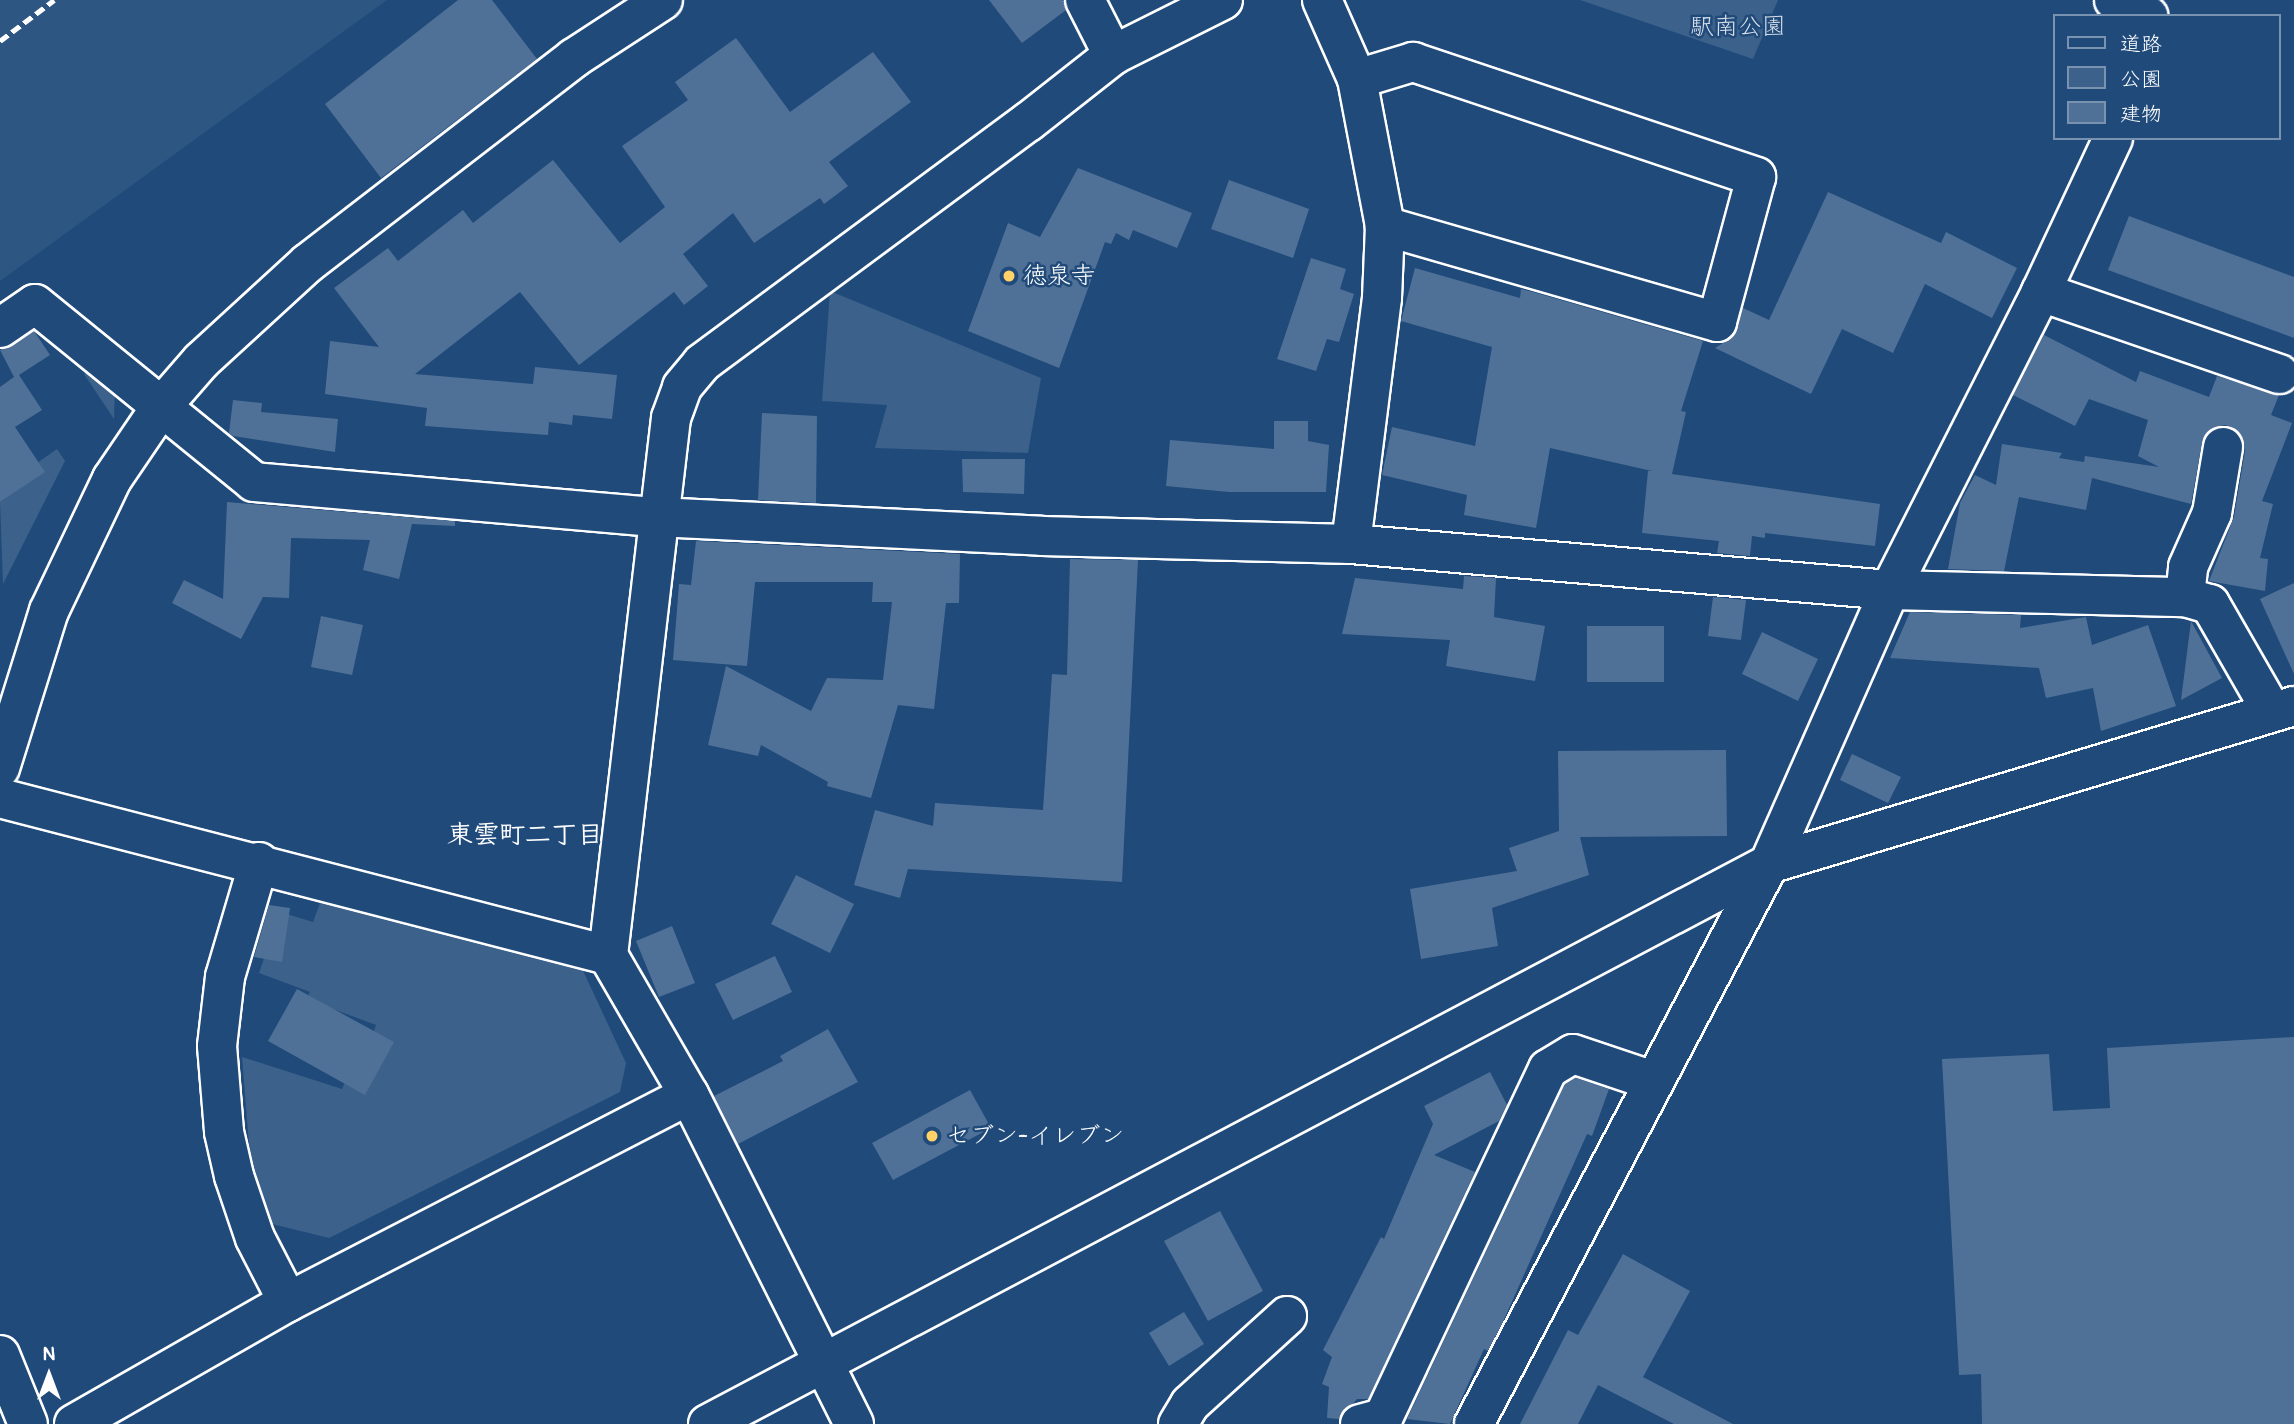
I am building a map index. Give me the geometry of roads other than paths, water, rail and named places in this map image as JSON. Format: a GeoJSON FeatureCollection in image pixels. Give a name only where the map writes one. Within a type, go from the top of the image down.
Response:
{"type":"FeatureCollection","features":[{"type":"Feature","properties":{"kind":"street"},"geometry":{"type":"LineString","coordinates":[[0,768],[49,611],[112,479],[161,407],[201,361],[308,263],[574,58],[663,0]]}},
{"type":"Feature","properties":{"kind":"street"},"geometry":{"type":"LineString","coordinates":[[1085,0],[1113,55]]}},
{"type":"Feature","properties":{"kind":"street"},"geometry":{"type":"LineString","coordinates":[[854,1424],[689,1095],[608,955],[657,517],[671,418],[682,387],[702,363],[1018,131],[1113,55],[1223,0]]}},
{"type":"Feature","properties":{"kind":"street"},"geometry":{"type":"LineString","coordinates":[[1322,0],[1357,79],[1385,226],[1382,298],[1351,544]]}},
{"type":"Feature","properties":{"kind":"street"},"geometry":{"type":"LineString","coordinates":[[2114,0],[2145,14]]}},
{"type":"Feature","properties":{"kind":"street"},"geometry":{"type":"LineString","coordinates":[[1357,79],[1413,62],[1756,177],[1717,322],[1385,226]]}},
{"type":"Feature","properties":{"kind":"street"},"geometry":{"type":"LineString","coordinates":[[1474,1424],[1769,863],[1890,590],[2041,292],[2112,140]]}},
{"type":"Feature","properties":{"kind":"street"},"geometry":{"type":"LineString","coordinates":[[2041,292],[2279,374]]}},
{"type":"Feature","properties":{"kind":"street"},"geometry":{"type":"LineString","coordinates":[[0,327],[35,304],[254,482],[657,517],[1042,536],[1351,544],[1890,590],[2185,597],[2210,604],[2282,708],[1769,863],[708,1424]]}},
{"type":"Feature","properties":{"kind":"street"},"geometry":{"type":"LineString","coordinates":[[2185,597],[2188,567],[2212,513],[2223,447]]}},
{"type":"Feature","properties":{"kind":"street"},"geometry":{"type":"LineString","coordinates":[[0,798],[259,862],[608,955]]}},
{"type":"Feature","properties":{"kind":"street"},"geometry":{"type":"LineString","coordinates":[[259,862],[225,977],[217,1046],[224,1132],[234,1176],[255,1238],[288,1302]]}},
{"type":"Feature","properties":{"kind":"street"},"geometry":{"type":"LineString","coordinates":[[1360,1424],[1382,1418],[1548,1069],[1573,1054],[1653,1081]]}},
{"type":"Feature","properties":{"kind":"street"},"geometry":{"type":"LineString","coordinates":[[74,1424],[288,1302],[689,1095]]}},
{"type":"Feature","properties":{"kind":"street"},"geometry":{"type":"LineString","coordinates":[[1178,1424],[1190,1404],[1287,1316]]}},
{"type":"Feature","properties":{"kind":"street"},"geometry":{"type":"LineString","coordinates":[[0,1355],[28,1424]]}},
{"type":"Feature","properties":{"kind":"railway"},"geometry":{"type":"LineString","coordinates":[[0,41],[54,0]]}},
{"type":"Feature","properties":{"kind":"place","name":"徳泉寺"},"geometry":{"type":"Point","coordinates":[1009,276]}},
{"type":"Feature","properties":{"kind":"place","name":"セブン-イレブン"},"geometry":{"type":"Point","coordinates":[932,1136]}},
{"type":"Feature","properties":{"kind":"district","name":"東雲町二丁目"},"geometry":{"type":"Point","coordinates":[525,836]}},
{"type":"Feature","properties":{"kind":"park label","name":"駅南公園"},"geometry":{"type":"Point","coordinates":[1738,27]}}]}
